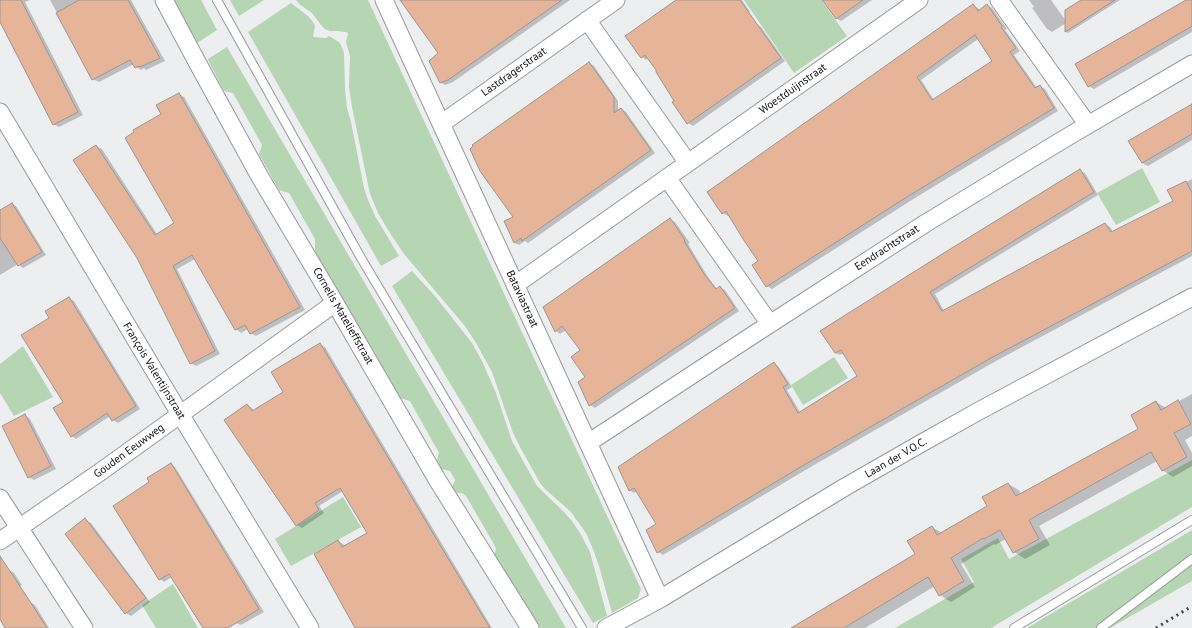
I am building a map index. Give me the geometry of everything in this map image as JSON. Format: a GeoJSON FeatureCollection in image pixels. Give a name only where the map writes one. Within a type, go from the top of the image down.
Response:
{"type":"FeatureCollection","features":[{"type":"Feature","properties":{"kind":"street","name":"Cornelis Matelieffstraat"},"geometry":{"type":"LineString","coordinates":[[164,0],[260,177],[438,481],[530,628]]}},
{"type":"Feature","properties":{"kind":"street","name":"Bataviastraat"},"geometry":{"type":"LineString","coordinates":[[384,0],[660,599]]}},
{"type":"Feature","properties":{"kind":"street","name":"Lastdragerstraat"},"geometry":{"type":"LineString","coordinates":[[441,124],[616,0]]}},
{"type":"Feature","properties":{"kind":"street","name":"Woestduijnstraat"},"geometry":{"type":"LineString","coordinates":[[515,285],[918,0]]}},
{"type":"Feature","properties":{"kind":"street"},"geometry":{"type":"LineString","coordinates":[[999,0],[1088,126]]}},
{"type":"Feature","properties":{"kind":"street"},"geometry":{"type":"LineString","coordinates":[[587,20],[688,163]]}},
{"type":"Feature","properties":{"kind":"street","name":"Eendrachtstraat"},"geometry":{"type":"LineString","coordinates":[[588,443],[926,224],[1116,108],[1192,64]]}},
{"type":"Feature","properties":{"kind":"street","name":"François Valentijnstraat"},"geometry":{"type":"LineString","coordinates":[[0,112],[180,414],[310,628]]}},
{"type":"Feature","properties":{"kind":"street"},"geometry":{"type":"LineString","coordinates":[[667,178],[770,324]]}},
{"type":"Feature","properties":{"kind":"street","name":"Laan der V.O.C."},"geometry":{"type":"LineString","coordinates":[[606,628],[660,599],[920,444],[1192,297]]}},
{"type":"Feature","properties":{"kind":"street","name":"Gouden Eeuwweg"},"geometry":{"type":"LineString","coordinates":[[0,541],[103,470],[335,303]]}},
{"type":"Feature","properties":{"kind":"street"},"geometry":{"type":"LineString","coordinates":[[0,498],[84,628]]}},
{"type":"Feature","properties":{"kind":"lane"},"geometry":{"type":"LineString","coordinates":[[217,0],[361,258],[582,628]]}},
{"type":"Feature","properties":{"kind":"lane"},"geometry":{"type":"LineString","coordinates":[[1014,628],[1192,520]]}},
{"type":"Feature","properties":{"kind":"lane"},"geometry":{"type":"LineString","coordinates":[[1101,628],[1192,559]]}},
{"type":"Feature","properties":{"kind":"green space"},"geometry":{"type":"Polygon","coordinates":[[[174,0],[201,0],[217,30],[197,43],[174,0]]]}},
{"type":"Feature","properties":{"kind":"green space"},"geometry":{"type":"Polygon","coordinates":[[[230,0],[264,0],[239,16],[230,0]]]}},
{"type":"Feature","properties":{"kind":"green space"},"geometry":{"type":"Polygon","coordinates":[[[296,0],[368,0],[641,589],[638,598],[612,613],[599,566],[586,533],[571,512],[540,483],[513,433],[492,372],[476,343],[465,326],[404,254],[378,213],[370,194],[352,107],[349,87],[350,56],[346,42],[348,33],[325,29],[312,13],[299,4],[296,0]]]}},
{"type":"Feature","properties":{"kind":"green space"},"geometry":{"type":"Polygon","coordinates":[[[744,0],[821,0],[847,36],[794,73],[744,0]]]}},
{"type":"Feature","properties":{"kind":"green space"},"geometry":{"type":"Polygon","coordinates":[[[291,3],[308,16],[313,22],[315,26],[313,37],[326,38],[329,36],[339,42],[344,53],[347,108],[364,188],[375,216],[399,256],[381,266],[248,32],[291,3]]]}},
{"type":"Feature","properties":{"kind":"green space"},"geometry":{"type":"Polygon","coordinates":[[[227,47],[566,628],[537,628],[494,556],[496,549],[495,546],[466,496],[455,491],[452,487],[455,480],[450,471],[442,469],[438,463],[437,460],[439,453],[410,401],[400,398],[315,252],[315,239],[289,193],[279,190],[259,154],[262,145],[233,93],[224,91],[209,62],[208,59],[227,47]]]}},
{"type":"Feature","properties":{"kind":"green space"},"geometry":{"type":"Polygon","coordinates":[[[1142,168],[1160,202],[1116,225],[1097,193],[1142,168]]]}},
{"type":"Feature","properties":{"kind":"green space"},"geometry":{"type":"Polygon","coordinates":[[[412,271],[435,296],[472,343],[482,361],[496,393],[512,441],[537,486],[564,512],[580,533],[590,552],[607,616],[593,623],[392,286],[412,271]]]}},
{"type":"Feature","properties":{"kind":"green space"},"geometry":{"type":"Polygon","coordinates":[[[23,346],[53,397],[14,416],[0,393],[0,364],[23,346]]]}},
{"type":"Feature","properties":{"kind":"green space"},"geometry":{"type":"Polygon","coordinates":[[[834,357],[848,378],[803,405],[791,385],[834,357]]]}},
{"type":"Feature","properties":{"kind":"green space"},"geometry":{"type":"Polygon","coordinates":[[[1192,460],[1192,507],[991,628],[895,628],[974,582],[961,559],[998,538],[1009,559],[1192,460]]]}},
{"type":"Feature","properties":{"kind":"green space"},"geometry":{"type":"Polygon","coordinates":[[[343,497],[361,527],[291,566],[275,539],[343,497]]]}},
{"type":"Feature","properties":{"kind":"green space"},"geometry":{"type":"Polygon","coordinates":[[[1192,530],[1192,581],[1110,628],[1027,628],[1192,530]]]}},
{"type":"Feature","properties":{"kind":"green space"},"geometry":{"type":"Polygon","coordinates":[[[173,584],[198,628],[156,628],[142,605],[173,584]]]}},
{"type":"Feature","properties":{"kind":"building"},"geometry":{"type":"Polygon","coordinates":[[[0,0],[21,0],[78,112],[53,125],[0,22],[0,0]]]}},
{"type":"Feature","properties":{"kind":"building"},"geometry":{"type":"Polygon","coordinates":[[[79,0],[128,0],[160,58],[135,68],[130,60],[92,80],[56,13],[79,0]]]}},
{"type":"Feature","properties":{"kind":"building"},"geometry":{"type":"Polygon","coordinates":[[[400,0],[562,0],[448,80],[440,83],[429,61],[438,53],[400,0]]]}},
{"type":"Feature","properties":{"kind":"building"},"geometry":{"type":"Polygon","coordinates":[[[676,0],[740,0],[781,58],[687,124],[672,102],[674,101],[656,70],[645,55],[641,58],[625,36],[676,0]]]}},
{"type":"Feature","properties":{"kind":"building"},"geometry":{"type":"Polygon","coordinates":[[[822,0],[863,0],[836,19],[822,0]]]}},
{"type":"Feature","properties":{"kind":"building"},"geometry":{"type":"Polygon","coordinates":[[[1081,0],[1115,0],[1065,32],[1065,10],[1081,0]]]}},
{"type":"Feature","properties":{"kind":"building"},"geometry":{"type":"Polygon","coordinates":[[[1186,0],[1192,0],[1192,26],[1088,87],[1075,64],[1186,0]]]}},
{"type":"Feature","properties":{"kind":"building"},"geometry":{"type":"Polygon","coordinates":[[[973,4],[978,11],[987,4],[1016,48],[1010,52],[1035,88],[1040,85],[1054,108],[910,195],[766,287],[752,265],[758,261],[726,211],[722,214],[707,192],[973,4]],[[975,35],[917,77],[932,100],[992,61],[975,35]]]}},
{"type":"Feature","properties":{"kind":"building"},"geometry":{"type":"Polygon","coordinates":[[[589,62],[614,97],[614,113],[621,108],[651,150],[522,241],[521,238],[514,243],[504,221],[513,217],[480,171],[470,149],[473,146],[472,145],[589,62]]]}},
{"type":"Feature","properties":{"kind":"building"},"geometry":{"type":"Polygon","coordinates":[[[179,93],[300,307],[250,334],[245,325],[235,330],[192,255],[173,266],[215,351],[190,364],[137,258],[73,160],[96,145],[155,235],[174,223],[125,138],[134,132],[133,130],[161,114],[156,105],[179,93]]]}},
{"type":"Feature","properties":{"kind":"building"},"geometry":{"type":"Polygon","coordinates":[[[1192,104],[1192,134],[1142,163],[1128,141],[1192,104]]]}},
{"type":"Feature","properties":{"kind":"building"},"geometry":{"type":"Polygon","coordinates":[[[1080,169],[1094,192],[930,292],[942,311],[1105,223],[1111,232],[1173,201],[1167,190],[1186,181],[1192,193],[1192,251],[991,358],[809,462],[657,553],[646,530],[656,524],[634,488],[629,491],[618,467],[774,362],[788,384],[783,387],[798,413],[857,376],[841,350],[835,353],[820,331],[1080,169]]]}},
{"type":"Feature","properties":{"kind":"building"},"geometry":{"type":"Polygon","coordinates":[[[12,203],[42,252],[18,266],[0,238],[0,210],[12,203]]]}},
{"type":"Feature","properties":{"kind":"building"},"geometry":{"type":"Polygon","coordinates":[[[670,218],[685,240],[684,241],[704,274],[716,289],[720,286],[735,308],[589,406],[578,382],[585,377],[571,357],[580,350],[562,326],[555,332],[543,307],[670,218]]]}},
{"type":"Feature","properties":{"kind":"building"},"geometry":{"type":"Polygon","coordinates":[[[69,297],[136,406],[112,421],[107,413],[71,437],[53,408],[63,402],[21,335],[49,318],[45,311],[69,297]]]}},
{"type":"Feature","properties":{"kind":"building"},"geometry":{"type":"Polygon","coordinates":[[[320,343],[490,628],[355,628],[314,554],[338,540],[342,547],[367,533],[340,488],[315,503],[319,510],[296,526],[224,420],[247,404],[252,411],[283,392],[271,372],[320,343]]]}},
{"type":"Feature","properties":{"kind":"building"},"geometry":{"type":"Polygon","coordinates":[[[1178,400],[1191,424],[1174,433],[1187,457],[1162,471],[1151,452],[1029,520],[1039,539],[1013,553],[1000,530],[984,539],[983,538],[951,558],[964,581],[939,596],[928,577],[844,628],[791,628],[915,554],[907,541],[932,526],[937,535],[987,506],[982,497],[1008,483],[1016,496],[1138,429],[1131,415],[1156,401],[1161,410],[1178,400]]]}},
{"type":"Feature","properties":{"kind":"building"},"geometry":{"type":"Polygon","coordinates":[[[25,414],[51,466],[28,478],[2,426],[25,414]]]}},
{"type":"Feature","properties":{"kind":"building"},"geometry":{"type":"Polygon","coordinates":[[[171,463],[259,609],[228,628],[203,628],[169,574],[159,580],[113,506],[149,482],[147,478],[171,463]]]}},
{"type":"Feature","properties":{"kind":"building"},"geometry":{"type":"Polygon","coordinates":[[[85,518],[146,598],[125,614],[65,534],[85,518]]]}},
{"type":"Feature","properties":{"kind":"building"},"geometry":{"type":"Polygon","coordinates":[[[0,556],[47,628],[5,628],[0,619],[0,556]]]}},
{"type":"Feature","properties":{"kind":"railway"},"geometry":{"type":"LineString","coordinates":[[1156,628],[1192,606]]}}]}
